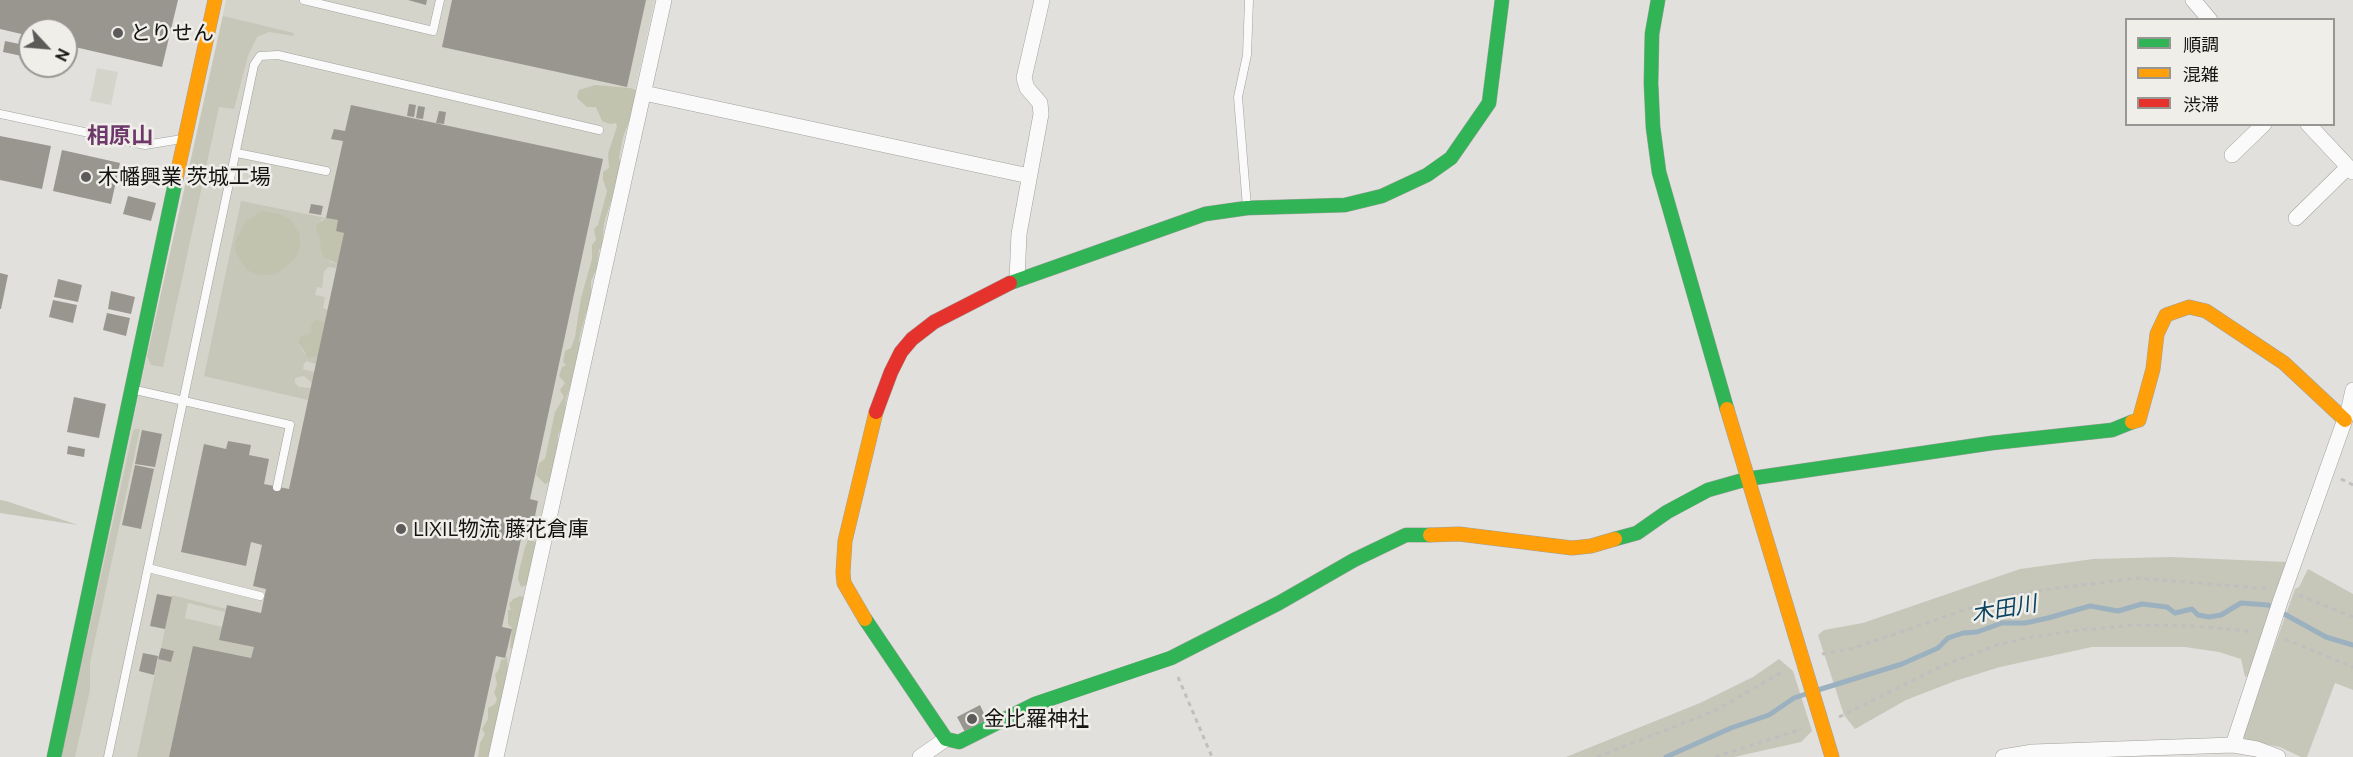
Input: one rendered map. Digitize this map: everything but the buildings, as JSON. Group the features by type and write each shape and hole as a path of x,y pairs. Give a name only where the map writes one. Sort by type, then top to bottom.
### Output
{"street":[{"path":"54,757 129,389 215,0"},
{"path":"496,757 664,0"},
{"path":"1017,279 1019,234 1041,114 1040,103 1027,88 1024,78 1042,0"},
{"path":"1502,0 1489,103 1451,158 1427,175 1382,196 1345,205 1247,208 1205,214 1017,279 934,322 912,339 901,352 888,379 874,418 845,541 844,583 864,617 946,739 959,742 1035,704 1171,658 1279,603 1354,560 1406,535 1459,534 1572,548 1591,546 1637,533 1667,512 1708,490 1746,479 1992,443 2112,430 2139,420 2153,369 2157,334 2166,315 2190,307 2206,311 2284,363 2345,420"},
{"path":"1658,0 1652,34 1651,83 1653,127 1659,172 1746,479 1832,757"},
{"path":"2193,0 2208,18"},
{"path":"644,93 1029,176"},
{"path":"2232,155 2262,126"},
{"path":"2295,218 2351,170 2310,126"},
{"path":"2231,751 2274,620 2345,420 2353,390"},
{"path":"920,757 946,739"},
{"path":"2003,757 2033,752 2257,749 2278,757"}],"lane":[{"path":"304,0 433,31 440,0"},
{"path":"1247,208 1238,97 1247,55 1249,0"},
{"path":"108,757 254,65 260,56 278,55 599,130"},
{"path":"0,114 145,145 184,139"},
{"path":"237,153 326,171"},
{"path":"129,389 290,425 278,487"},
{"path":"148,568 260,596"}],"path":[{"path":"1598,757 1714,711 1767,682 1805,665 2012,595 2136,578 2226,584 2282,597 2311,599 2353,617"},
{"path":"1715,757 1821,719 1942,666 1997,645 2079,630 2136,625 2198,626 2270,635 2308,647 2353,667"},
{"path":"1171,658 1212,757"}],"shaded area":[{"path":"226,0 655,0 488,757 61,757"},
{"path":"223,16 294,33 293,36 269,32 257,37 248,56 234,109 219,107 163,367 151,365 147,356"},
{"path":"97,68 118,72 111,105 90,101"},
{"path":"241,201 326,218 321,220 321,252 330,262 338,264 337,268 329,267 324,271 322,288 317,287 315,295 325,297 323,308 328,310 325,322 298,342 304,353 318,357 316,364 306,361 304,364 303,369 314,372 312,383 304,376 295,378 295,383 299,387 311,388 308,400 204,376"},
{"path":"140,429 90,663 90,690 75,757 61,757 133,431"},
{"path":"0,500 6,501 78,525 0,513"},
{"path":"2170,557 2287,562 2250,674 2245,677 2241,659 2219,652 2185,647 2092,647 2000,667 1955,681 1906,700 1855,729 1844,715 1818,635 1824,630 1863,623 2020,569 2093,559"},
{"path":"2308,569 2353,594 2353,690 2335,683 2307,757 2301,757 2280,747 2245,740 2243,734 2295,589 2299,587"},
{"path":"172,595 226,609 225,612 188,603 185,618 222,627 219,640 254,647 251,658 194,646 169,757 137,757 158,659 171,662 174,651 161,648"},
{"path":"1779,659 1793,671 1812,731 1801,742 1734,757 1566,757 1700,703 1753,677"}],"green space":[{"path":"595,85 630,88 636,90 639,96 623,137 619,158 622,168 604,223 602,247 599,250 597,268 591,281 593,294 591,305 586,313 579,340 582,352 566,399 564,422 558,435 556,479 545,484 536,475 537,470 539,463 545,459 555,412 564,397 560,390 565,383 559,376 562,367 566,365 563,362 565,351 571,348 575,337 581,298 592,259 592,245 596,240 594,229 598,225 607,191 603,172 609,168 608,154 617,126 616,123 610,124 602,121 596,107 587,107 578,99 579,90"},
{"path":"262,211 280,214 290,219 300,235 300,248 295,259 277,274 256,274 247,270 236,253 235,242 246,221"},
{"path":"326,218 338,220 344,233 338,264 324,258 321,252 320,238 316,232 317,225"},
{"path":"315,320 325,322 318,357 308,357 298,342 301,336 311,332 311,326"},
{"path":"531,539 537,544 529,584 521,587 518,579 519,571 525,547"},
{"path":"520,596 526,601 520,613 521,621 516,629 513,648 510,649 512,628 508,624 508,610 511,610 509,604"},
{"path":"507,655 508,681 503,691 493,757 478,757 480,743 485,734 482,729 488,719 488,708 495,704 497,699 494,693 497,684 495,675 501,660"}],"waterway":[{"name":"木田川","path":"1818,690 1902,664 1938,648 1948,638 1963,633 1977,632 2002,623 2025,623 2090,606 2118,611 2142,604 2167,607 2175,613 2192,609 2198,615 2209,617 2221,615 2241,603 2268,605 2326,637 2353,645"},
{"name":"木田川","path":"1666,757 1731,728 1769,715 1794,698 1806,694"}],"traffic: fast":[{"path":"1010,283 1205,214 1247,208 1345,205 1382,196 1427,175 1451,158 1489,103 1502,0"},
{"path":"1658,0 1652,34 1651,83 1653,127 1659,172 1727,409"},
{"path":"54,757 176,179"},
{"path":"1615,539 1637,533 1667,512 1708,490 1747,479 1992,443 2112,430 2132,422"},
{"path":"865,619 946,739 959,742 1035,704 1171,658 1279,603 1354,560 1406,535 1430,535"}],"traffic: slow":[{"path":"176,179 215,0"},
{"path":"2132,422 2139,420 2153,369 2157,334 2166,315 2189,307 2206,311 2284,363 2345,420"},
{"path":"1727,409 1832,757"},
{"path":"865,619 844,583 843,573 845,541 876,412"},
{"path":"1430,535 1459,534 1572,548 1591,546 1615,539"}],"traffic: jam":[{"path":"876,412 891,372 901,352 912,339 934,322 1010,283"}],"place":[{"name":"とりせん","path":"118,33"},
{"name":"木幡興業 茨城工場","path":"86,177"},
{"name":"LIXIL物流 藤花倉庫","path":"401,529"},
{"name":"金比羅神社","path":"972,719"}],"district":[{"name":"相原山","path":"120,136"}]}
